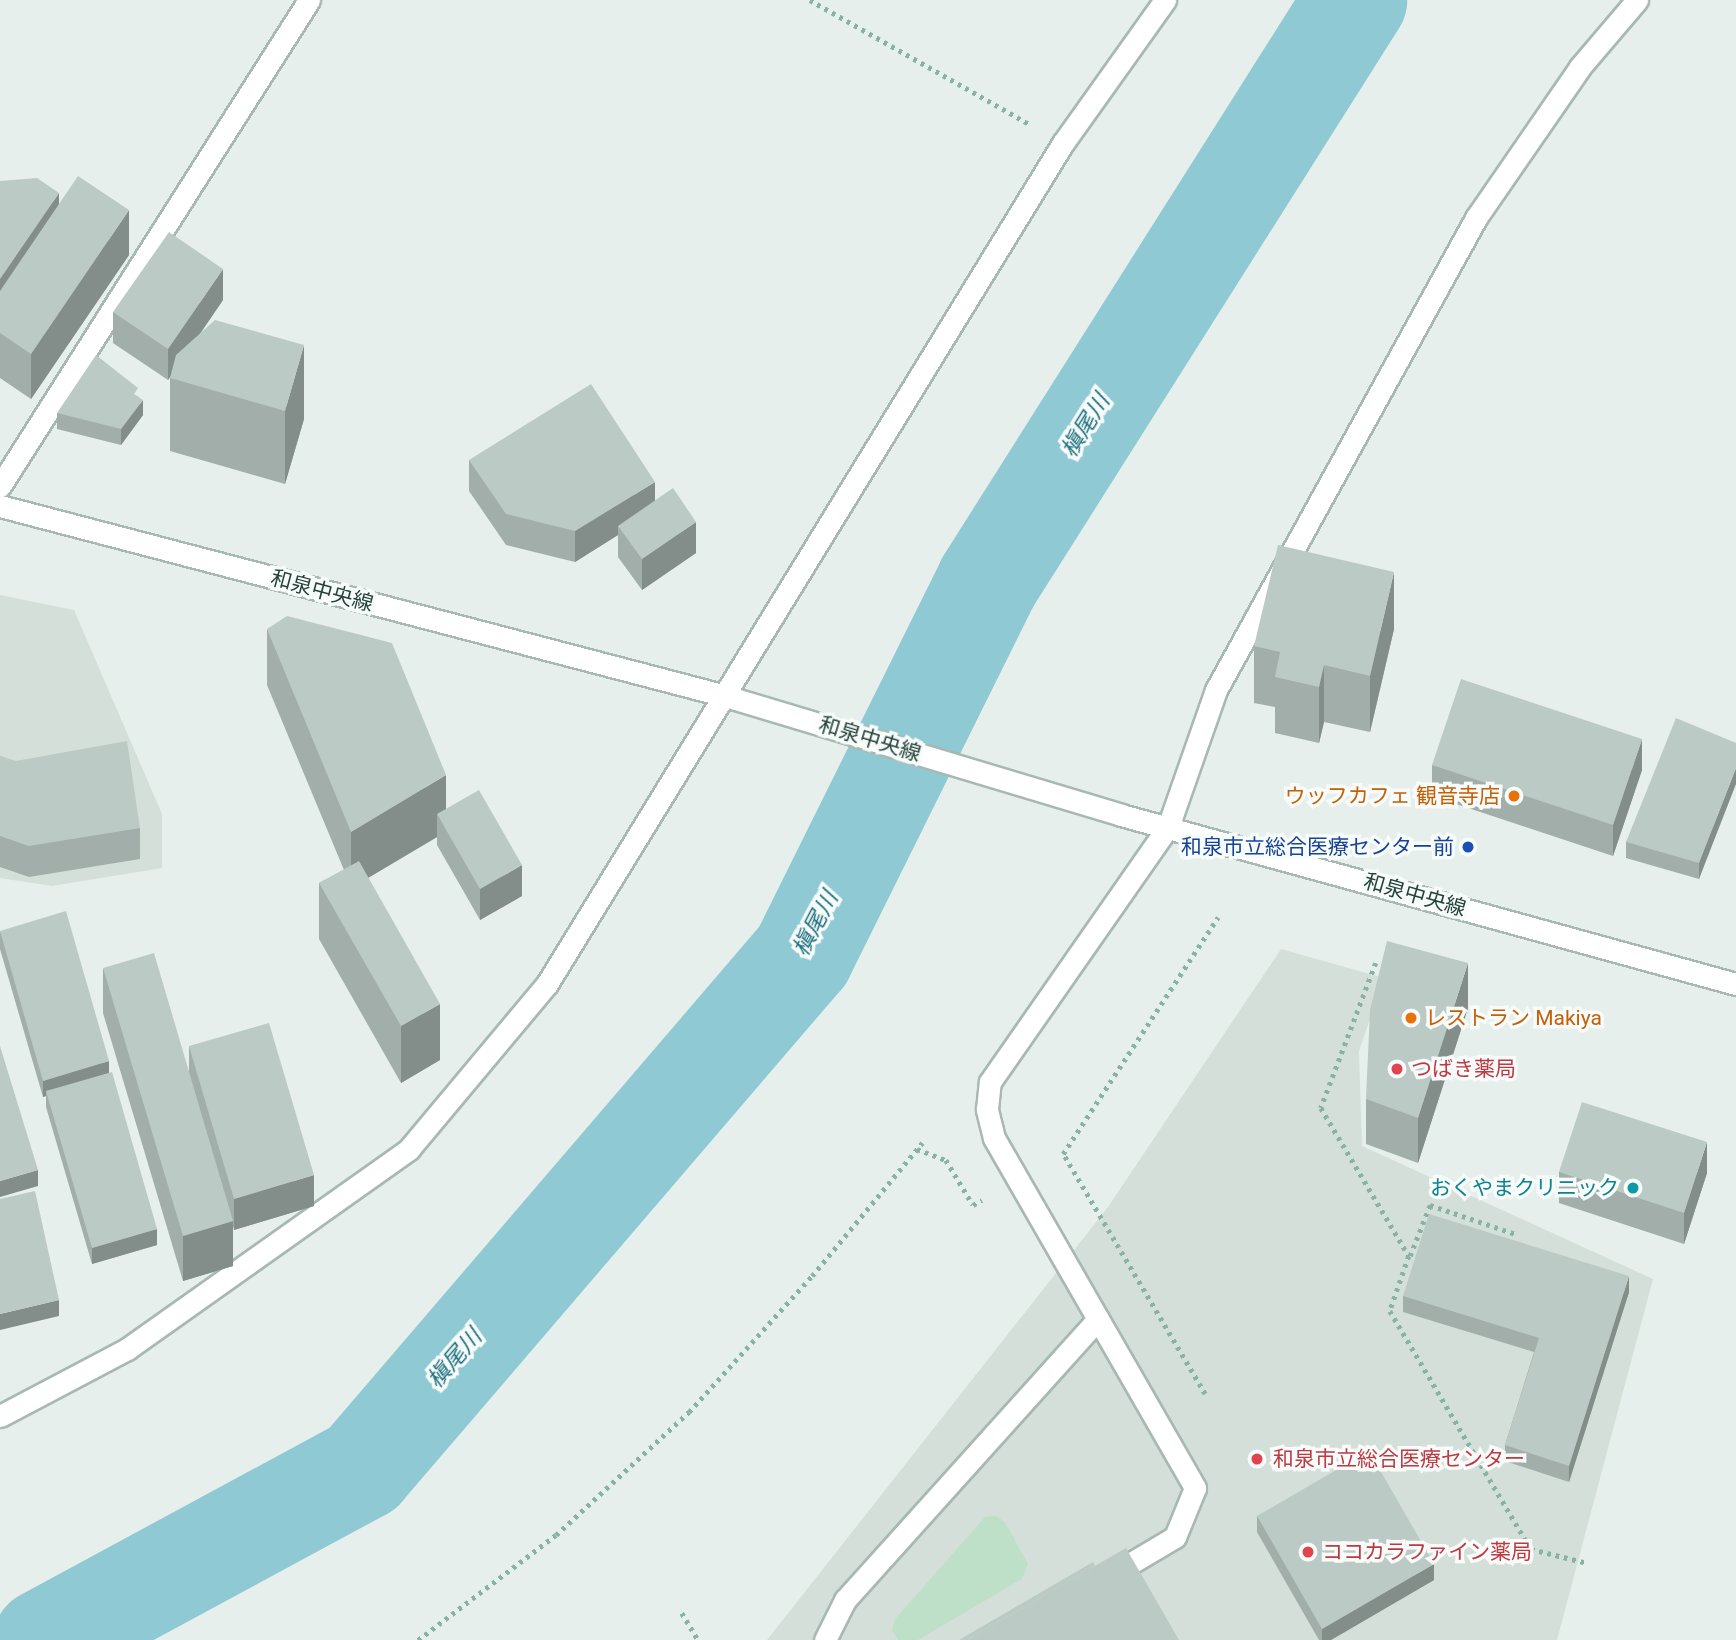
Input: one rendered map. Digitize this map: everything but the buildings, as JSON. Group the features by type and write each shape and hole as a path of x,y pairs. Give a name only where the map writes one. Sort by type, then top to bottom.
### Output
{"street":[{"path":"0,486 309,0"},
{"path":"0,1416 127,1349 410,1149 547,984 729,697 1063,144 1165,0"},
{"path":"1092,1585 1175,1537 1195,1488 994,1138 988,1110 990,1082 1168,827 1216,690 1476,218 1580,67 1637,0"},
{"name":"和泉中央線","path":"0,506 729,697 1121,815 1736,984"},
{"path":"825,1640 845,1600 1098,1319"}],"path":[{"path":"810,0 1063,144"},
{"path":"1205,1394 1063,1154 1218,917"},
{"path":"1377,962 1321,1108 1409,1256"},
{"path":"418,1640 556,1535 689,1412 812,1276 922,1143"},
{"path":"917,1149 946,1160 973,1205 983,1200"},
{"path":"1518,1235 1430,1205 1390,1311 1531,1549 1587,1563"},
{"path":"682,1613 698,1640"}],"shaded area":[{"path":"0,595 74,610 162,814 162,868 52,886 0,878"},
{"name":"和泉市立総合医療センター","path":"1281,949 1384,978 1359,1051 1362,1146 1653,1279 1557,1640 767,1640 1108,1207"}],"green space":[{"path":"996,1516 1005,1522 1028,1564 1022,1579 918,1640 898,1640 892,1630 895,1619 985,1517"}],"waterway":[{"name":"槇尾川","path":"44,1640 362,1468 802,955 987,582 1355,0"}],"place":[{"name":"ウッフカフェ 観音寺店","path":"1514,796"},
{"name":"和泉市立総合医療センター前","path":"1468,847"},
{"name":"レストラン Makiya","path":"1411,1018"},
{"name":"つばき薬局","path":"1397,1069"},
{"name":"おくやまクリニック","path":"1633,1188"},
{"name":"和泉市立総合医療センター","path":"1257,1459"},
{"name":"ココカラファイン薬局","path":"1308,1552"}]}
